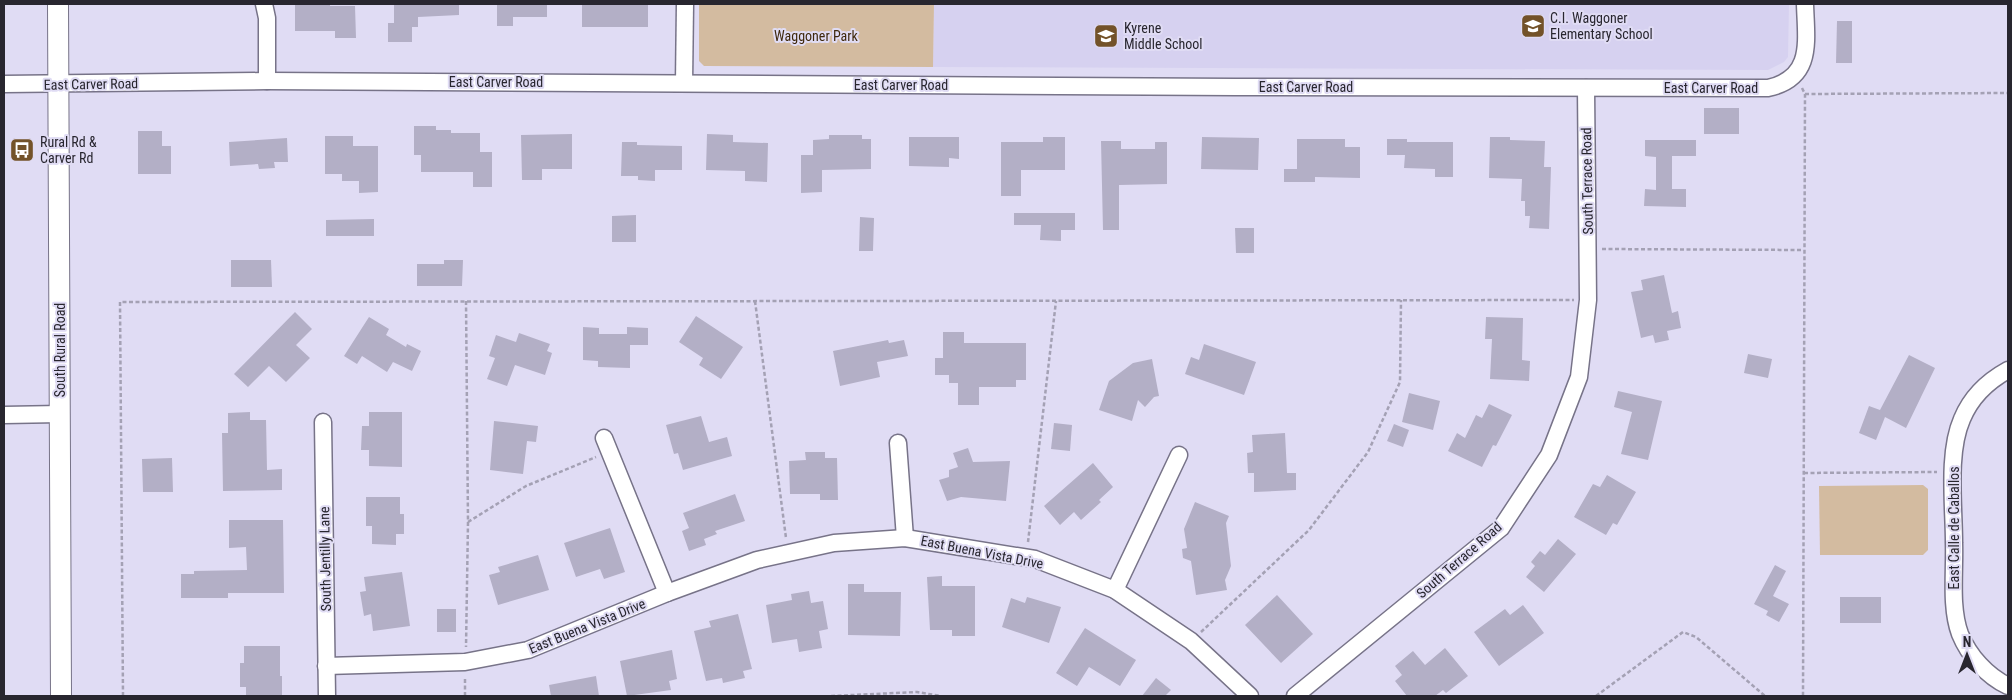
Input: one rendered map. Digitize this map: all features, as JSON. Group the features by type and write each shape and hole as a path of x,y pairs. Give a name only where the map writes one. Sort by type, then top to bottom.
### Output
{"main road":[{"name":"South Rural Road","path":"58,4 61,696"}],"street":[{"path":"264,4 268,18 268,82"},
{"path":"684,83 685,4"},
{"path":"1795,76 1801,68 1805,56 1805,4"},
{"name":"East Carver Road","path":"4,84 268,82 1768,88 1788,82 1795,76"},
{"name":"South Terrace Road","path":"1296,696 1501,528 1549,455 1579,377 1588,300 1586,88"},
{"name":"East Calle de Caballos","path":"2008,370 1978,392 1961,420 1956,440 1954,472 1955,601 1960,634 1971,656 1985,671 2008,686"},
{"path":"4,415 60,414"},
{"name":"South Jentilly Lane","path":"323,422 327,696"},
{"name":"East Buena Vista Drive","path":"898,443 905,538"},
{"path":"607,445 667,593"},
{"path":"1115,590 1179,455"},
{"name":"East Buena Vista Drive","path":"326,666 465,662 528,650 667,593 757,560 834,543 905,538 1035,559 1115,590 1191,641 1250,696"}],"path":[{"path":"1795,76 1805,94 1803,696"},
{"path":"1805,94 2008,93"},
{"path":"1588,250 1803,250"},
{"path":"1191,641 1309,530 1368,452 1400,382 1400,300"},
{"path":"124,696 120,302 1588,300"},
{"path":"465,696 468,522 466,301"},
{"path":"755,301 788,553"},
{"path":"1024,557 1028,540 1056,301"},
{"path":"468,522 526,486 585,460 607,445"},
{"path":"1804,472 1954,472"},
{"path":"1596,696 1683,632 1696,637 1765,696"},
{"path":"831,696 917,692 941,696"}],"shaded area":[{"name":"C.I. Waggoner Elementary School","path":"934,4 1789,4 1788,57 1784,62 1768,70 933,67"}],"green space":[{"name":"Waggoner Park","path":"699,4 934,4 933,67 704,66 699,61"},
{"path":"1923,485 1928,489 1928,550 1923,555 1820,555 1819,486"}],"building":[{"path":"295,4 355,6 356,38 335,38 335,31 295,31"},
{"path":"394,4 459,4 459,15 418,17 418,27 412,27 412,42 388,42 388,23 394,23"},
{"path":"497,4 547,4 547,17 513,17 513,26 497,26"},
{"path":"582,4 648,4 648,27 582,27"},
{"path":"1837,21 1852,21 1852,63 1836,63"},
{"path":"1704,108 1739,108 1739,134 1704,134"},
{"path":"414,126 436,126 436,130 451,130 451,133 480,133 480,152 492,152 492,187 473,187 473,172 421,172 421,155 414,155"},
{"path":"138,131 162,131 162,146 171,146 171,174 138,174"},
{"path":"572,134 572,169 542,169 542,180 522,180 521,135"},
{"path":"707,134 733,135 733,142 768,143 767,182 745,181 745,171 706,170"},
{"path":"829,135 862,135 862,139 871,139 871,169 822,170 822,192 801,193 801,155 813,155 813,140 829,139"},
{"path":"325,136 353,136 353,146 378,146 378,192 359,193 359,181 342,181 342,174 325,174"},
{"path":"909,137 959,137 959,159 949,158 949,167 909,166"},
{"path":"1043,137 1065,137 1065,170 1021,170 1021,196 1001,196 1001,142 1043,142"},
{"path":"1202,137 1259,138 1258,170 1201,169"},
{"path":"1490,137 1510,137 1510,140 1545,141 1544,167 1551,167 1549,229 1529,228 1530,216 1525,216 1525,201 1521,201 1522,179 1489,178"},
{"path":"287,138 288,162 274,162 275,168 259,169 258,164 230,166 229,142"},
{"path":"1297,139 1345,139 1345,147 1360,147 1360,178 1315,177 1315,182 1284,182 1284,169 1297,169"},
{"path":"1387,139 1407,139 1407,142 1453,142 1453,177 1435,177 1435,169 1404,168 1405,155 1387,155"},
{"path":"1645,140 1696,140 1696,156 1672,156 1672,189 1686,189 1686,207 1644,206 1645,189 1656,190 1656,157 1645,156"},
{"path":"1101,141 1121,141 1121,149 1155,149 1155,142 1167,142 1167,184 1119,185 1119,230 1103,230"},
{"path":"622,142 637,142 637,145 682,146 682,170 655,170 655,181 638,180 638,176 621,176"},
{"path":"1014,213 1075,213 1075,230 1061,230 1061,241 1040,240 1041,225 1014,225"},
{"path":"636,215 636,242 612,242 612,216"},
{"path":"860,217 874,218 873,251 859,251"},
{"path":"374,219 374,236 326,236 326,220"},
{"path":"1235,228 1254,228 1254,253 1236,253"},
{"path":"231,260 271,260 272,287 231,287"},
{"path":"444,260 463,260 462,286 417,286 417,264 444,264"},
{"path":"1664,275 1672,313 1678,311 1681,328 1667,331 1669,340 1655,343 1653,335 1641,338 1631,292 1643,290 1641,280"},
{"path":"295,312 312,329 296,345 310,358 286,382 269,366 248,387 234,374"},
{"path":"696,316 743,347 721,379 699,365 703,358 679,342"},
{"path":"369,317 389,329 386,335 406,347 407,344 421,351 412,371 393,362 387,372 362,356 357,364 344,356"},
{"path":"1486,317 1523,318 1522,360 1530,361 1529,381 1490,379 1492,339 1485,339"},
{"path":"583,327 599,328 599,334 627,334 627,327 648,328 648,345 630,345 630,368 598,367 598,361 583,360"},
{"path":"943,332 964,332 964,343 1026,343 1026,380 1016,380 1016,387 979,387 979,405 958,405 958,383 949,383 949,375 935,375 935,358 943,358"},
{"path":"519,333 550,344 547,351 552,353 545,375 515,365 507,386 487,379 495,358 489,356 496,335 516,342"},
{"path":"888,340 889,343 904,340 908,356 877,362 880,377 840,386 833,351"},
{"path":"1204,344 1256,362 1244,395 1185,374 1191,357 1199,360"},
{"path":"1748,354 1772,359 1768,378 1744,373"},
{"path":"1909,355 1935,368 1906,428 1885,417 1876,440 1859,433 1869,406 1880,410"},
{"path":"1152,359 1159,396 1154,397 1145,407 1138,400 1132,421 1099,410 1109,381 1133,363"},
{"path":"1618,391 1662,401 1648,460 1621,454 1632,412 1614,407"},
{"path":"1409,393 1440,401 1433,430 1402,422"},
{"path":"1489,404 1512,415 1496,446 1493,445 1482,467 1448,451 1457,433 1465,438 1476,415 1482,418"},
{"path":"250,412 250,420 266,420 267,470 282,469 282,490 223,491 222,433 228,433 228,413"},
{"path":"369,412 402,412 402,467 369,466 369,450 361,450 362,426 369,426"},
{"path":"701,416 709,442 727,437 732,456 683,470 678,453 674,454 666,425"},
{"path":"494,421 538,426 536,442 527,441 523,474 490,470"},
{"path":"1054,423 1072,425 1070,451 1051,449"},
{"path":"1394,424 1409,430 1403,447 1387,441"},
{"path":"1285,433 1287,473 1296,473 1296,490 1254,492 1254,473 1248,473 1247,453 1253,452 1252,435"},
{"path":"968,448 973,462 1010,461 1006,501 961,497 947,501 939,480 949,477 949,470 958,467 953,453"},
{"path":"805,452 825,452 825,458 837,458 838,500 820,500 820,494 790,494 789,461 806,460"},
{"path":"172,458 173,492 143,492 142,459"},
{"path":"1093,463 1113,487 1099,500 1101,502 1081,520 1074,512 1060,525 1044,506"},
{"path":"1607,475 1636,492 1617,525 1613,523 1606,535 1574,517 1593,484 1600,487"},
{"path":"735,494 745,521 715,531 717,534 704,539 706,545 689,551 682,531 689,528 683,513"},
{"path":"366,497 400,497 400,514 404,514 404,534 396,534 396,545 372,544 372,526 366,526"},
{"path":"1195,502 1229,516 1226,523 1231,566 1225,580 1227,590 1196,595 1191,561 1183,558 1182,549 1187,548 1184,529"},
{"path":"229,520 283,520 284,593 228,593 228,598 181,598 181,574 194,574 194,571 247,570 246,547 229,548"},
{"path":"610,528 625,572 604,579 600,569 576,577 564,543"},
{"path":"1558,539 1576,554 1544,592 1526,577 1535,566 1531,562 1540,551 1545,555"},
{"path":"538,555 549,590 498,605 489,575 500,572 498,567"},
{"path":"1775,565 1786,571 1773,596 1789,604 1779,622 1766,615 1768,611 1754,604"},
{"path":"402,572 410,626 373,631 371,614 364,616 360,592 366,591 364,577"},
{"path":"942,576 942,586 975,586 975,636 952,636 952,630 930,630 927,577"},
{"path":"848,584 864,584 864,592 901,592 900,636 848,635"},
{"path":"809,591 811,603 823,601 828,629 819,631 822,648 799,652 797,639 772,643 766,605 792,600 791,594"},
{"path":"1277,595 1313,634 1281,663 1245,625"},
{"path":"1027,597 1061,607 1049,643 1002,627 1011,598 1025,603"},
{"path":"1840,597 1881,597 1881,623 1840,623"},
{"path":"1523,605 1544,633 1499,666 1474,632 1505,609 1510,615"},
{"path":"437,609 456,609 456,632 437,632"},
{"path":"738,614 752,669 743,671 745,678 723,683 722,678 706,681 694,631 711,627 709,621"},
{"path":"1085,628 1136,660 1120,686 1089,667 1077,686 1056,673"},
{"path":"244,646 280,646 282,696 246,696 246,687 240,687 240,663 244,663"},
{"path":"1445,648 1468,676 1446,693 1443,690 1435,696 1407,696 1395,681 1402,675 1395,666 1413,651 1425,665"},
{"path":"672,650 677,679 669,681 671,690 627,696 620,661"},
{"path":"596,676 599,696 551,696 549,685"},
{"path":"1156,678 1171,690 1165,696 1142,696"}],"place":[{"name":"C.I. Waggoner Elementary School","path":"1533,26"},
{"name":"Kyrene Middle School","path":"1106,36"},
{"name":"Rural Rd & Carver Rd","path":"22,150"}]}
